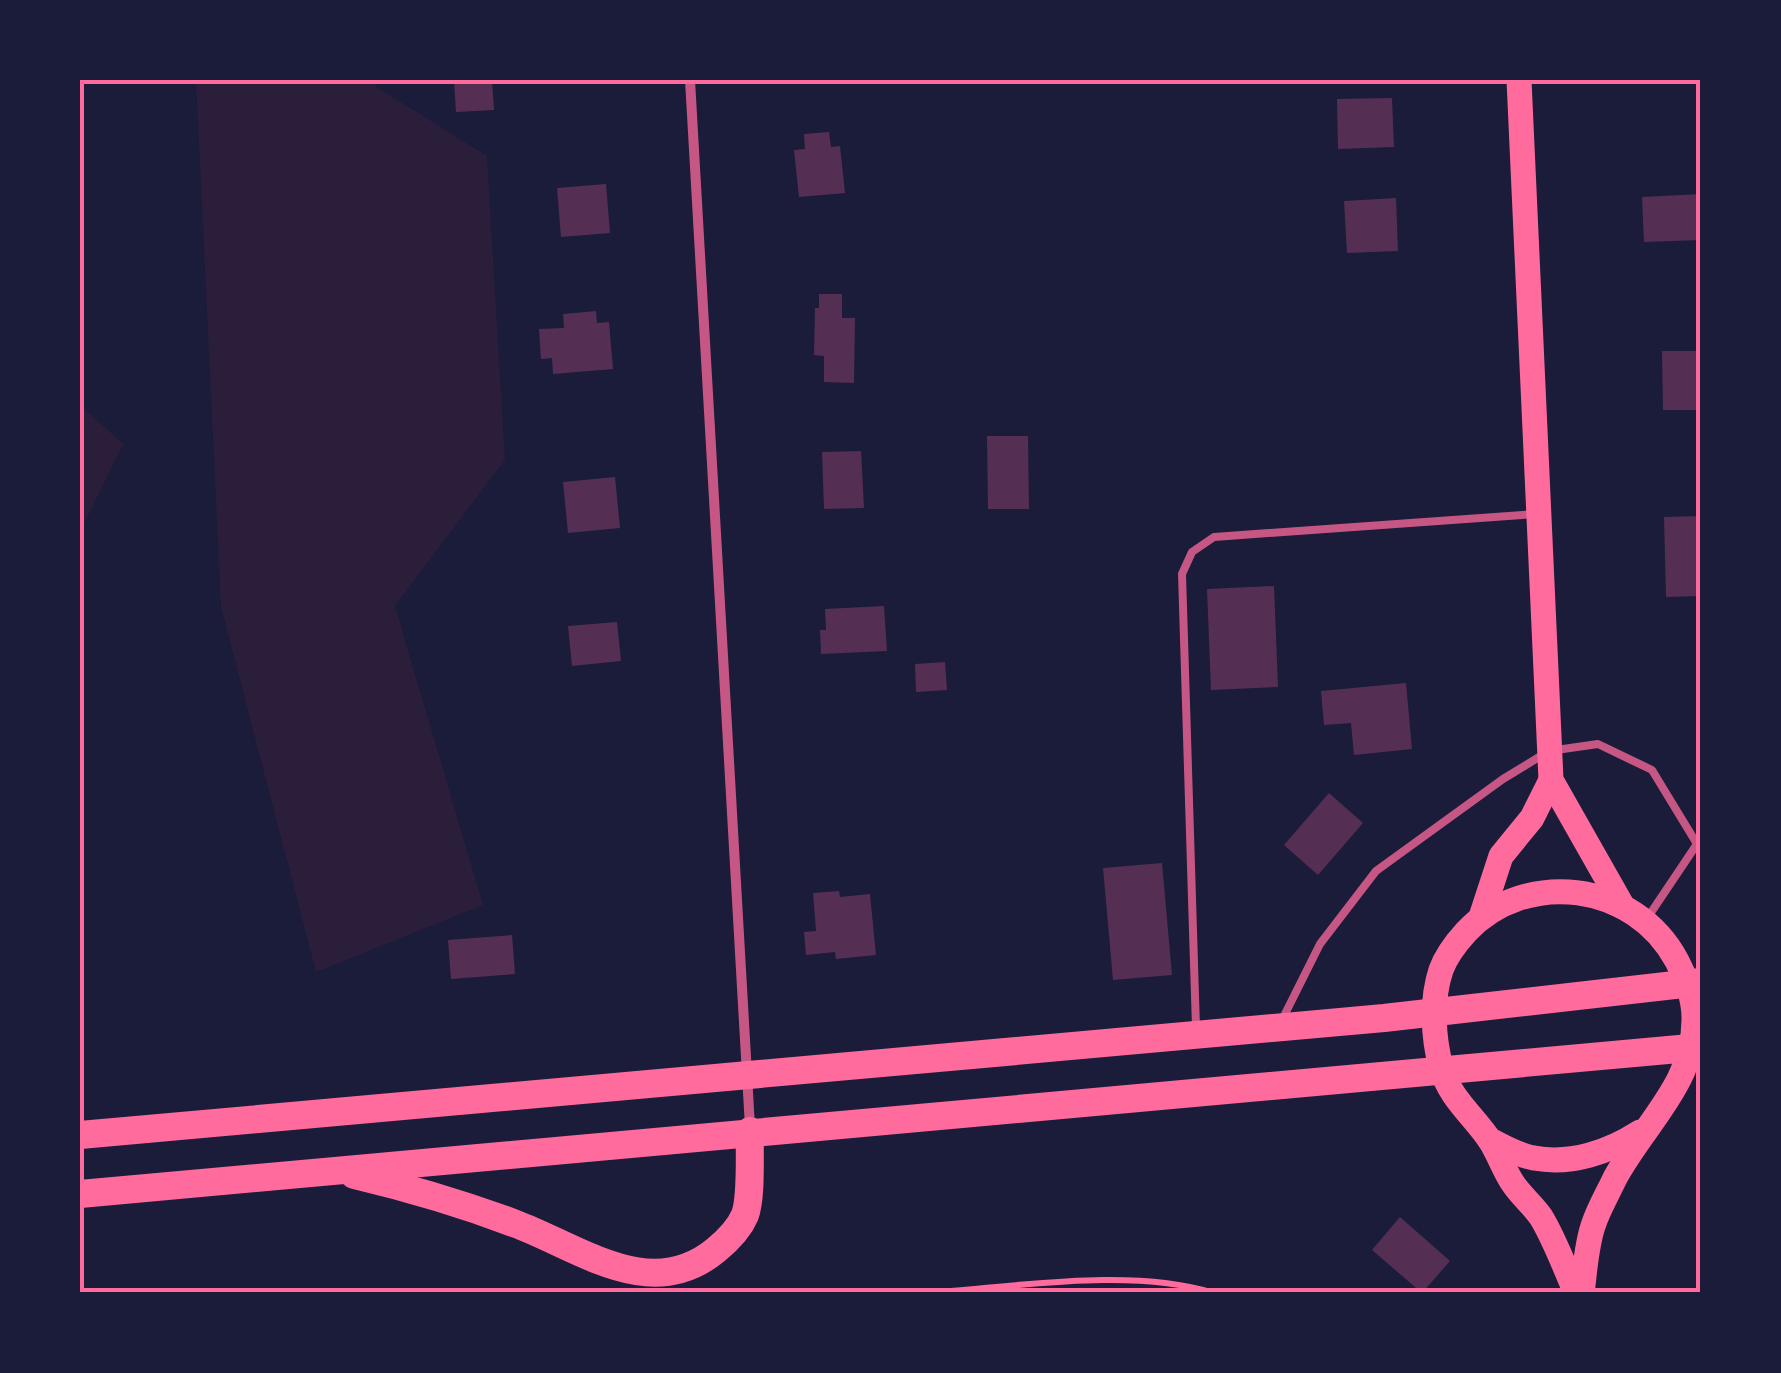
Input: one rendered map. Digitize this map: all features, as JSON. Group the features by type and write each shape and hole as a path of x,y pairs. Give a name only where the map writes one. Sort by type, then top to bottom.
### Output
{"highway":[{"path":"80,1135 1434,1013 1695,983"},
{"path":"80,1194 1697,1047"},
{"path":"333,1170 427,1194 518,1224 616,1268 646,1274 678,1270 706,1258 728,1239 746,1213 750,1131"}],"main road":[{"path":"1519,80 1551,780 1634,914 1668,944 1695,983 1697,1047 1682,1077 1617,1175 1593,1225 1579,1293"},
{"path":"1482,914 1501,856 1532,818 1551,780"},
{"path":"1579,1293 1541,1216 1512,1183 1490,1140 1462,1108 1442,1073 1434,1013 1441,969 1455,944 1482,914 1516,897 1557,891 1587,894 1634,914"},
{"path":"1490,1140 1532,1158 1560,1159 1590,1156 1647,1128"}],"street":[{"path":"690,80 750,1131"}],"lane":[{"path":"1196,1033 1182,574 1192,552 1214,537 1539,514"},
{"path":"1278,1027 1320,944 1376,871 1504,778 1549,751 1598,744 1652,770 1699,844 1634,914"}],"path":[{"path":"927,1293 1122,1280 1188,1285 1214,1293"}],"shaded area":[{"path":"196,80 375,80 375,86 487,156 505,460 395,606 483,905 316,972 221,607"},
{"path":"80,405 123,444 80,532"}],"building":[{"path":"454,80 492,80 494,110 456,112"},
{"path":"1392,98 1394,147 1338,149 1337,99"},
{"path":"829,132 831,147 840,146 845,193 799,197 794,150 805,149 804,134"},
{"path":"606,184 610,233 561,237 557,188"},
{"path":"1701,194 1701,240 1644,242 1642,197"},
{"path":"1396,198 1398,251 1347,253 1344,201"},
{"path":"819,294 842,294 842,318 855,318 854,383 824,382 824,356 814,355"},
{"path":"596,311 597,323 609,322 613,369 553,374 552,358 541,359 539,329 564,328 563,314"},
{"path":"1662,351 1701,351 1701,410 1663,410"},
{"path":"987,436 1028,436 1029,509 988,509"},
{"path":"861,451 864,508 824,509 822,452"},
{"path":"615,477 620,528 568,533 563,482"},
{"path":"1701,516 1701,596 1666,597 1664,517"},
{"path":"1274,586 1278,687 1211,690 1207,589"},
{"path":"884,606 887,651 821,654 820,630 826,630 825,609"},
{"path":"617,622 621,661 572,666 568,626"},
{"path":"945,662 947,690 916,692 915,664"},
{"path":"1406,683 1412,749 1354,755 1351,723 1324,725 1321,691"},
{"path":"1329,793 1363,823 1318,875 1284,845"},
{"path":"1162,863 1172,975 1113,980 1103,868"},
{"path":"839,891 840,897 870,894 876,955 836,959 835,952 806,955 804,932 816,931 813,893"},
{"path":"512,935 515,974 451,979 448,940"},
{"path":"1400,1217 1450,1261 1422,1293 1372,1250"}]}
